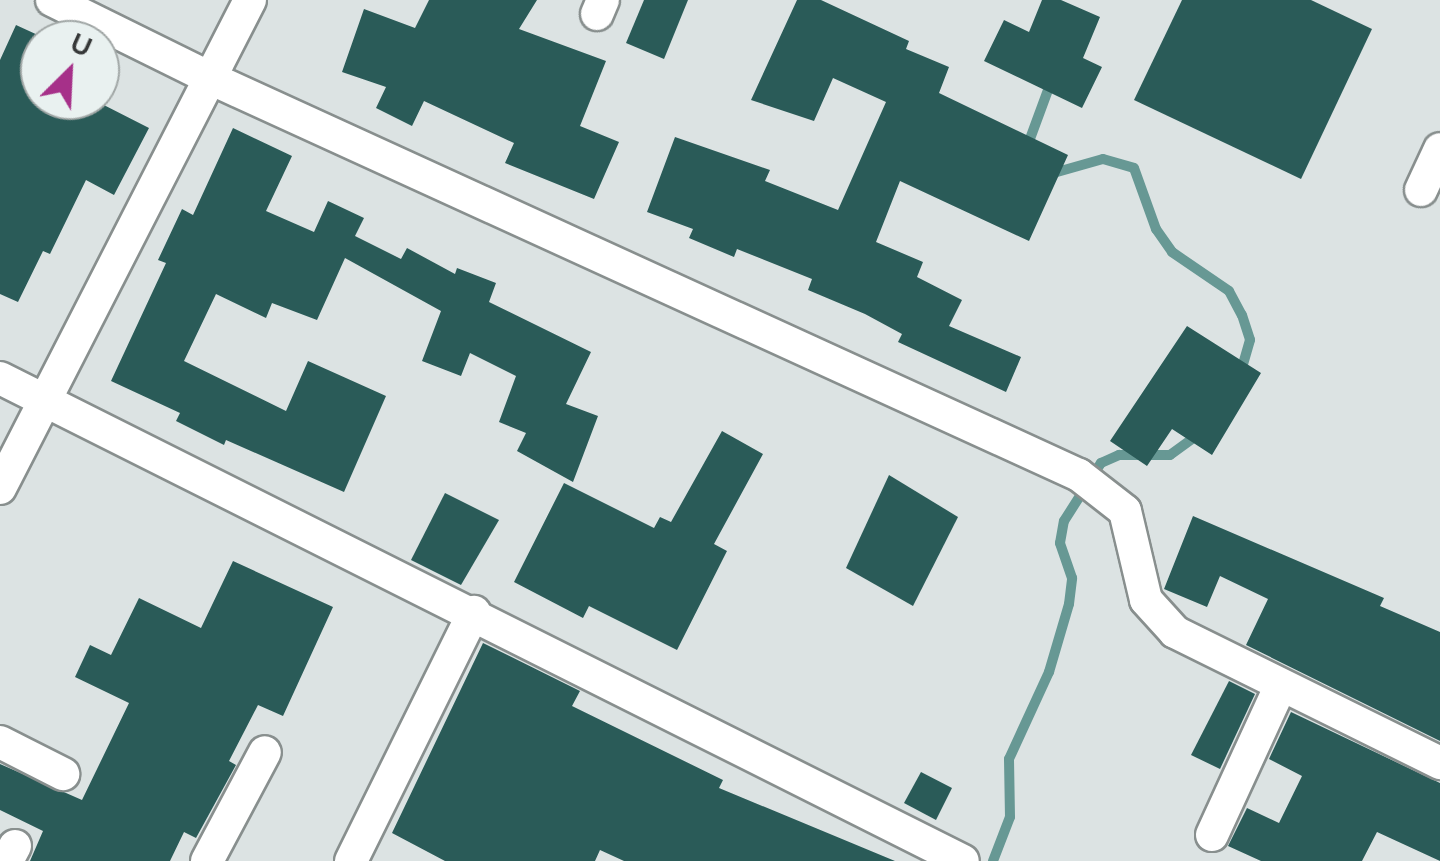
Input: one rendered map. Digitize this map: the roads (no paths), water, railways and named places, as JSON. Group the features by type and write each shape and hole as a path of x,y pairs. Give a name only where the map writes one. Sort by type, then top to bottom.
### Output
{"street":[{"path":"52,0 212,79 1078,475 1125,511 1146,600 1176,632 1280,689 1359,720 1440,764"},
{"path":"0,488 250,0"},
{"path":"1421,190 1440,149"},
{"path":"0,378 474,612 963,861"},
{"path":"367,856 474,612"},
{"path":"1212,834 1280,689"},
{"path":"0,742 63,774"},
{"path":"208,861 266,752"}],"waterway":[{"path":"1027,147 1052,79"},
{"path":"1050,174 1103,159 1134,168 1156,229 1172,252 1229,291 1242,315 1250,340 1241,372"},
{"path":"993,861 1010,817 1009,759 1049,672 1069,604 1072,578 1060,543 1064,521 1101,463 1119,455 1170,455 1198,435"}]}
